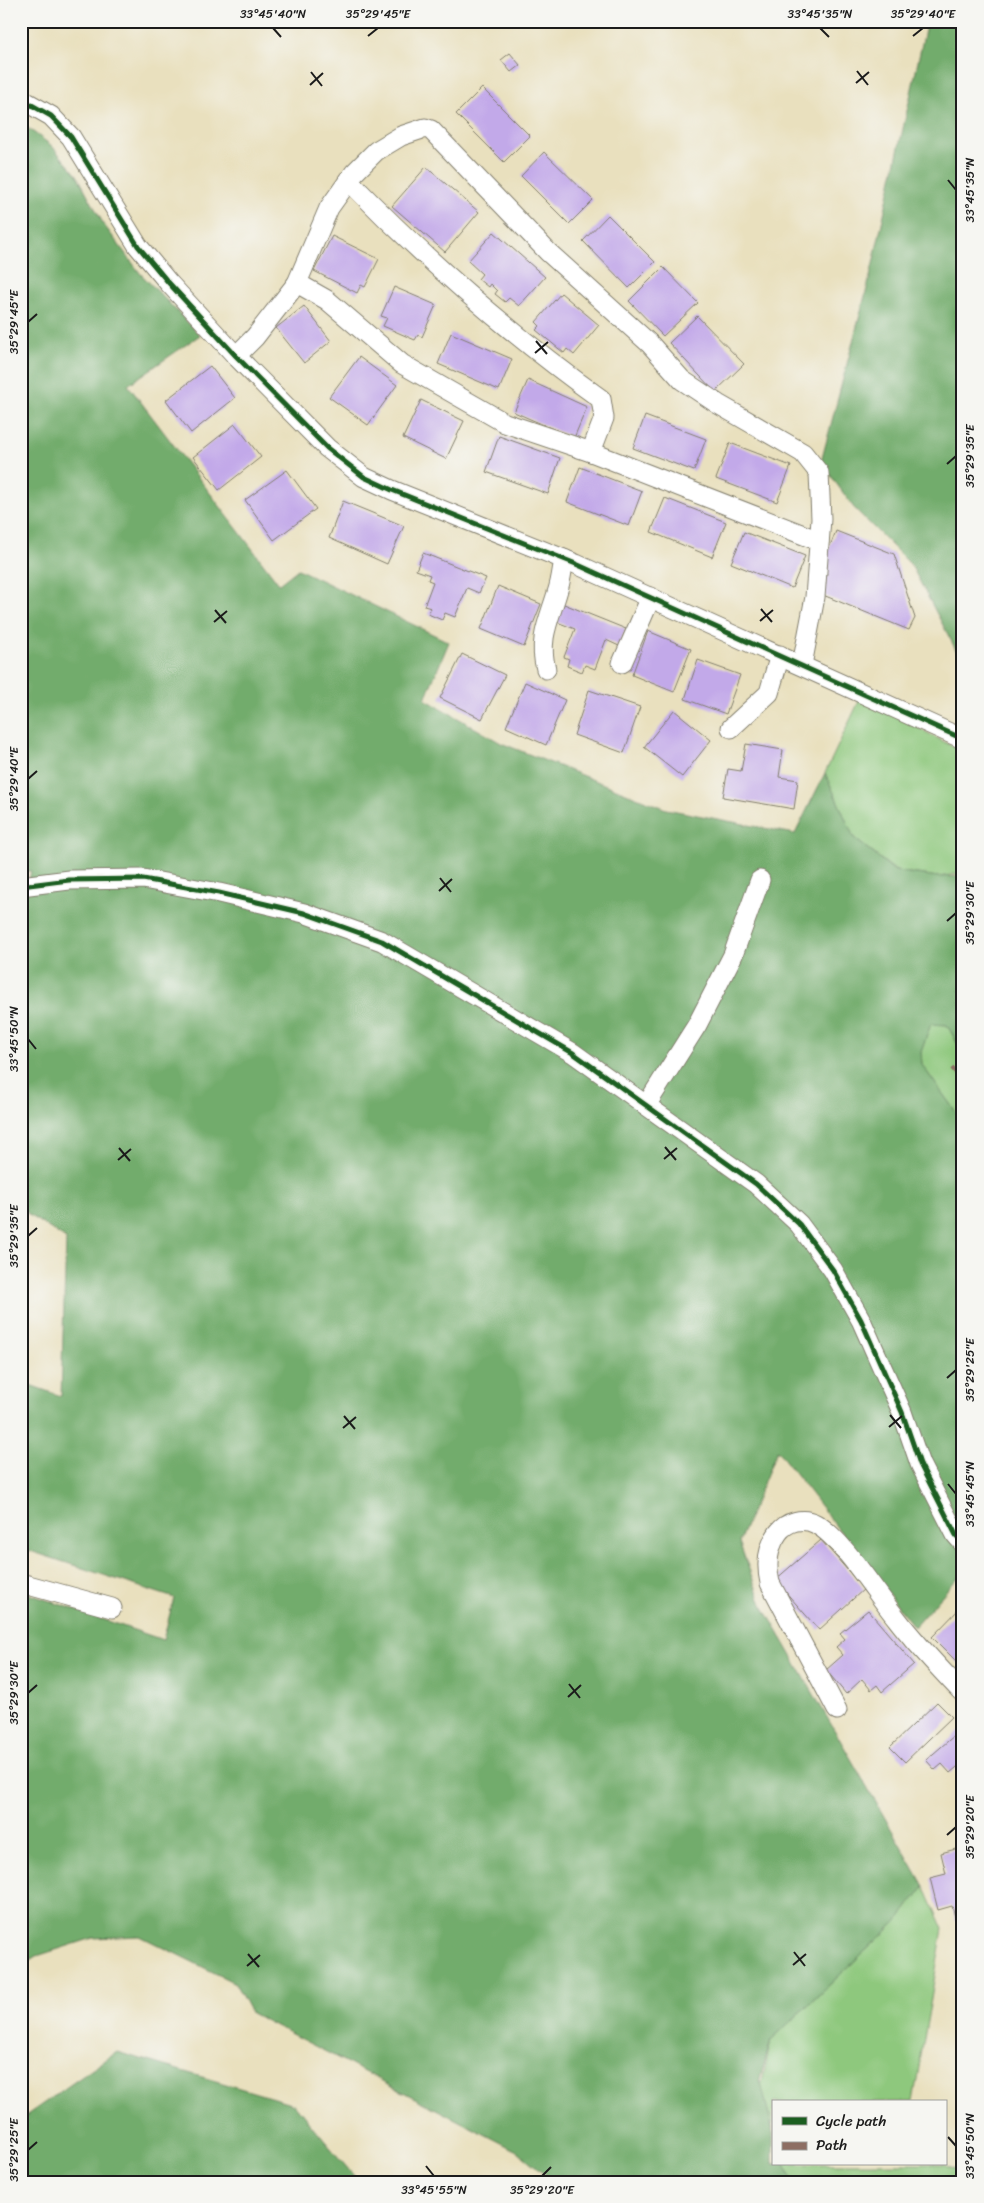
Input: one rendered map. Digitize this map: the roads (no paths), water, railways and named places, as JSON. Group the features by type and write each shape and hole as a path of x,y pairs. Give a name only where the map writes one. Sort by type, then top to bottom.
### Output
{"street":[{"path":"21,99 51,116 71,136 138,246 168,282 236,356 327,448 364,477 651,597 963,739"},
{"path":"236,356 255,337 297,283 323,220 348,180 376,151 400,136 425,128 431,130 548,252 650,344 682,380 718,404 802,453 812,462 819,473 821,519 815,597 802,665"},
{"path":"348,180 402,235 479,303 547,360 601,399 604,418 591,452"},
{"path":"297,283 327,300 402,364 505,423 591,452 819,541"},
{"path":"546,669 542,654 546,623 558,593 564,559"},
{"path":"622,663 651,597"},
{"path":"731,728 769,693 780,655"},
{"path":"21,886 69,880 143,879 219,893 304,913 382,941 573,1053 756,1184 799,1224 827,1262 861,1320 902,1412 920,1464 956,1535 963,1543"},
{"path":"646,1104 697,1025 733,955 760,880"},
{"path":"837,1710 770,1583 766,1566 770,1550 778,1532 787,1525 799,1520 815,1524 832,1537 897,1620 963,1693"},
{"path":"21,1583 112,1608"}]}
